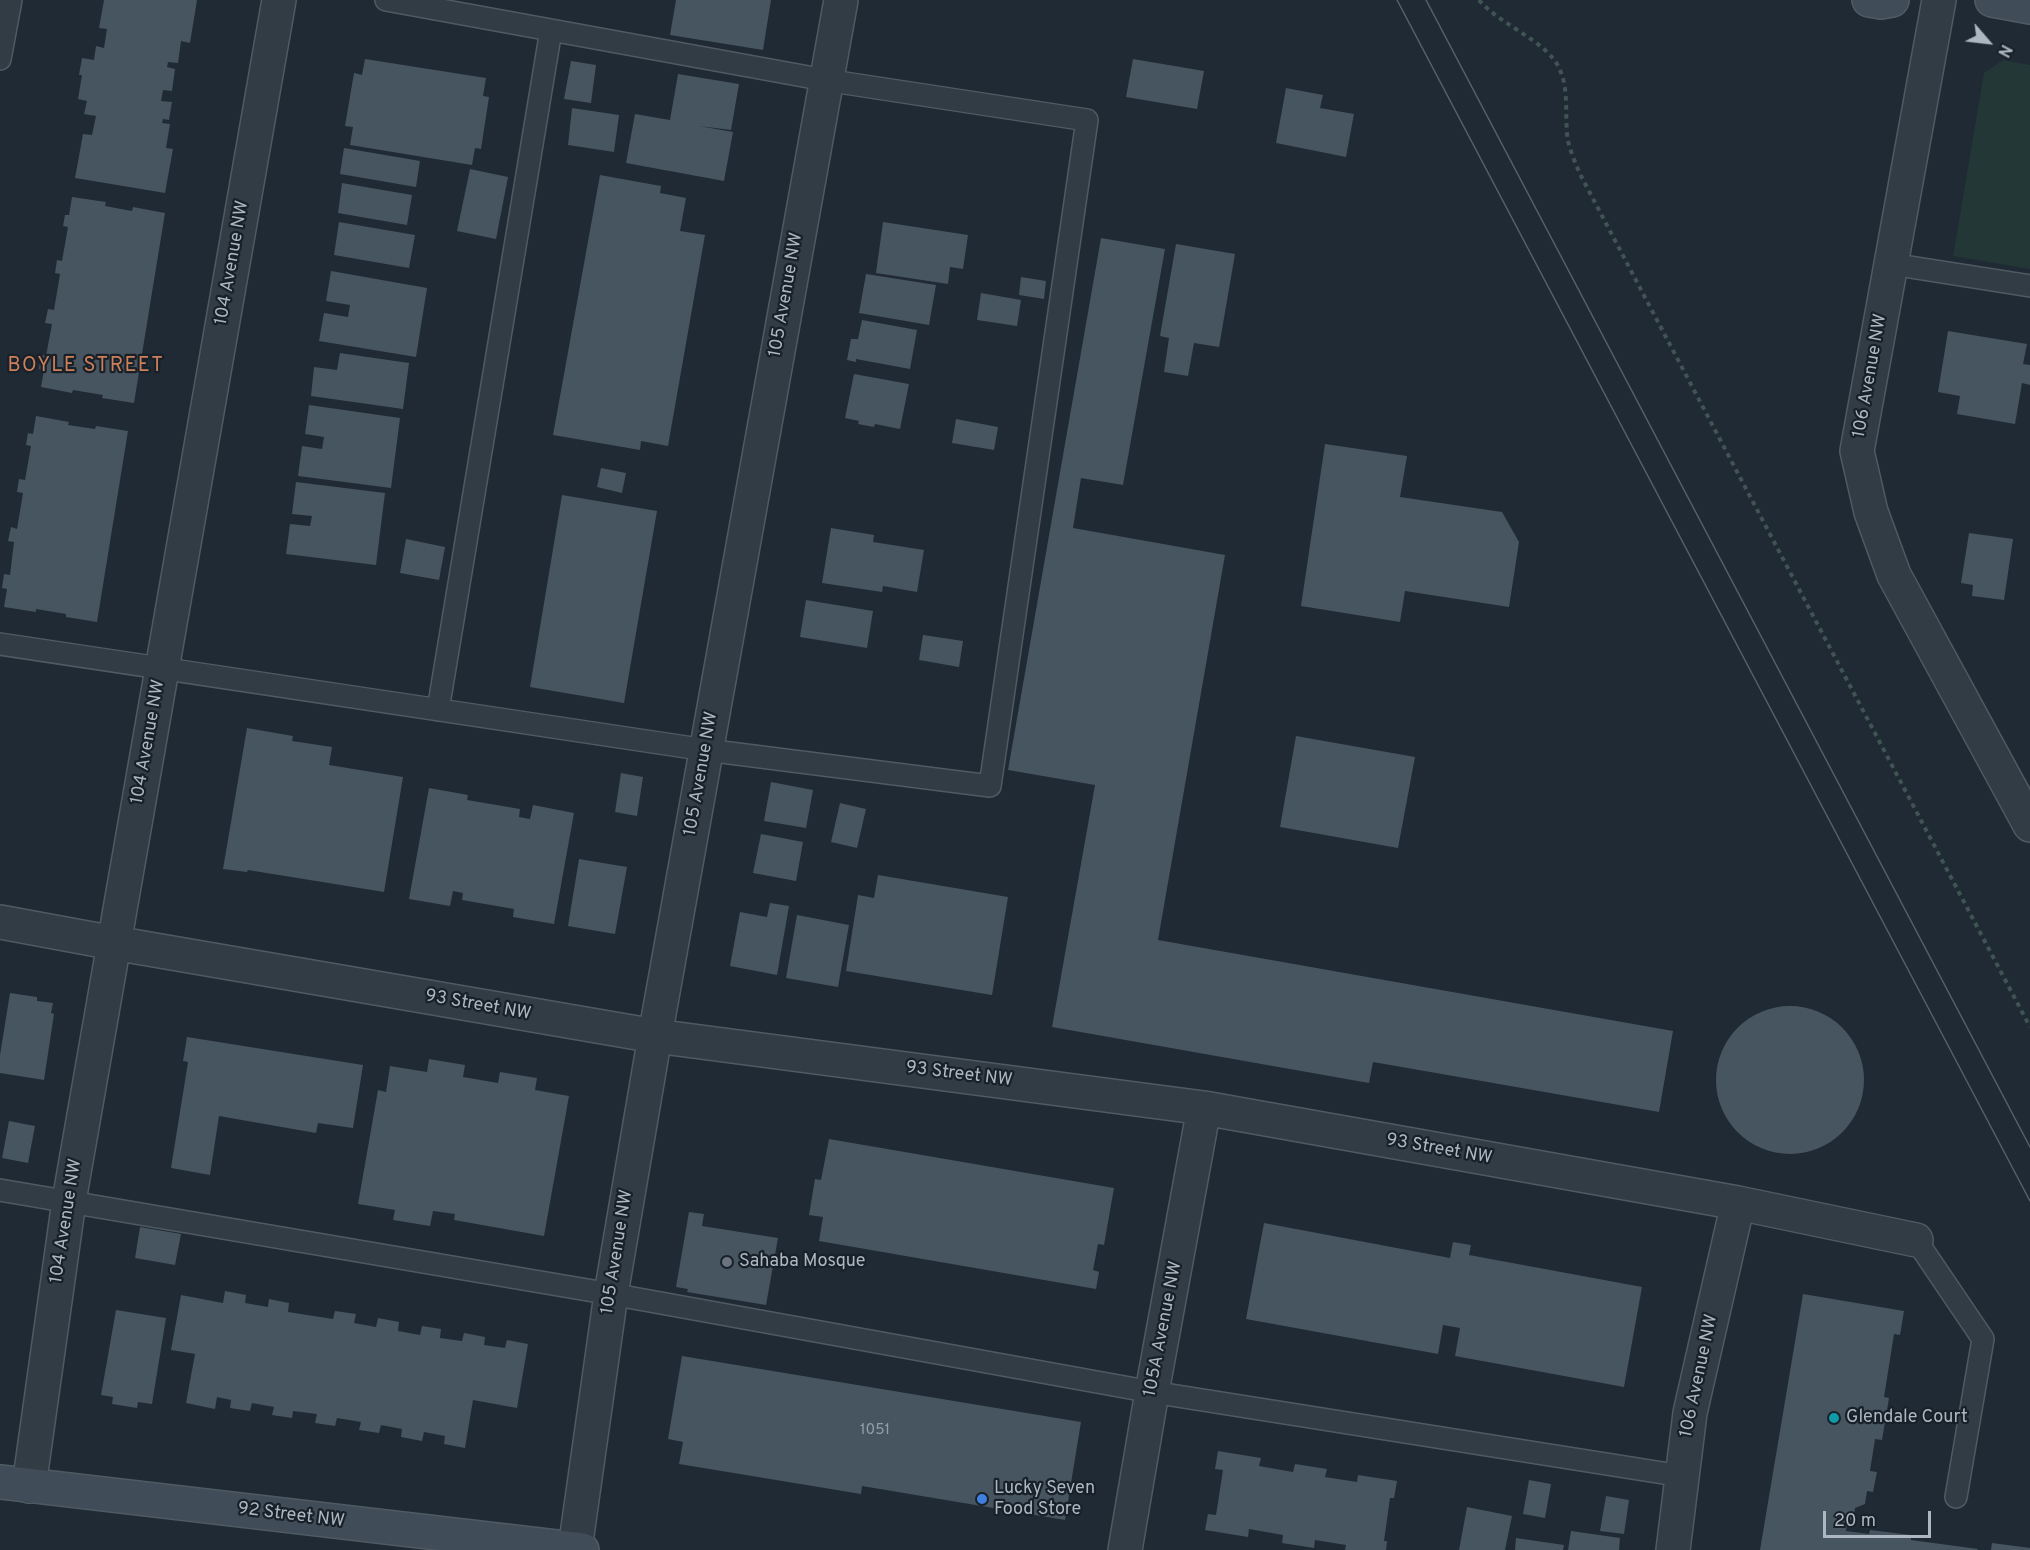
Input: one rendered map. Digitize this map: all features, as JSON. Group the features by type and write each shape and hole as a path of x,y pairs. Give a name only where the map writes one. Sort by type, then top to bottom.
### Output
{"street":[{"name":"104 Avenue NW","path":"14,1484 69,1201 279,0"},
{"name":"105 Avenue NW","path":"578,1550 611,1294 655,1036 841,0"},
{"path":"1869,0 1881,2 1892,0"},
{"name":"106 Avenue NW","path":"1939,0 1857,451 1871,512 1894,575 2030,825"},
{"path":"1992,0 2030,7"},
{"name":"93 Street NW","path":"0,922 655,1036 1204,1108 1738,1203 1916,1240"},
{"name":"105A Avenue NW","path":"1125,1550 1204,1108"},
{"name":"106 Avenue NW","path":"1673,1550 1690,1413 1738,1203"},
{"name":"92 Street NW","path":"14,1484 578,1550"}],"lane":[{"path":"0,59 11,0"},
{"path":"0,644 706,750 990,786 1087,120 825,80 386,0"},
{"path":"438,710 551,30"},
{"path":"1891,264 2030,286"},
{"path":"0,1190 611,1294 1152,1392 1682,1476"},
{"path":"1916,1240 1983,1339 1956,1497"}],"path":[{"path":"1479,0 1489,12 1543,48 1559,66 1564,82 1568,141 1581,176 2030,1027"}],"green space":[{"path":"2003,60 2030,65 2030,269 1953,256 1984,73"}],"building":[{"path":"104,0 197,0 190,43 181,41 178,63 168,62 167,67 175,69 172,91 163,90 161,101 172,102 169,120 163,119 162,123 170,124 166,148 173,149 165,193 75,178 83,134 92,135 96,116 84,114 87,101 78,99 82,75 79,75 82,58 94,60 96,46 104,48 107,29 99,28"},
{"path":"676,0 771,0 763,50 670,35"},
{"path":"365,59 486,78 483,96 489,97 481,149 475,148 472,165 350,145 353,127 345,126 354,73 362,75"},
{"path":"1133,59 1204,71 1197,109 1126,97"},
{"path":"571,61 596,65 591,103 564,99"},
{"path":"678,74 739,84 731,130 699,126 733,132 724,181 626,163 635,114 670,120"},
{"path":"1286,88 1323,95 1320,108 1354,114 1346,157 1276,143"},
{"path":"572,108 619,115 614,152 568,145"},
{"path":"344,148 420,161 416,187 340,174"},
{"path":"470,169 508,177 496,239 457,231"},
{"path":"600,175 661,186 660,193 686,198 680,231 705,235 668,446 641,441 640,450 553,435"},
{"path":"342,183 412,195 407,225 338,213"},
{"path":"72,197 106,202 105,206 132,211 133,207 165,213 134,403 102,398 103,395 73,390 72,393 41,387 44,370 39,369 41,355 46,356 52,324 45,323 48,309 54,310 60,274 55,273 57,260 62,261 68,227 63,226 65,215 69,215"},
{"path":"339,222 415,235 409,268 334,255"},
{"path":"883,222 968,235 963,269 950,267 948,284 876,273"},
{"path":"1101,238 1165,249 1123,485 1081,478 1073,528 1225,555 1158,940 1673,1031 1659,1112 1373,1062 1369,1083 1052,1027 1095,785 1008,770"},
{"path":"1176,244 1235,254 1219,347 1194,343 1188,376 1164,372 1169,338 1160,336"},
{"path":"331,271 427,288 416,357 319,341 324,313 348,317 350,305 326,301"},
{"path":"866,274 936,285 929,325 859,313"},
{"path":"1021,277 1046,281 1044,299 1019,295"},
{"path":"981,293 1021,300 1017,326 977,320"},
{"path":"862,320 917,330 910,369 856,359 856,362 847,360 851,339 858,339"},
{"path":"1948,331 2027,344 2023,364 2030,365 2030,385 2022,383 2015,424 1957,414 1960,396 1938,392"},
{"path":"340,353 409,363 403,409 311,396 314,367 337,370"},
{"path":"854,374 909,384 900,429 875,424 874,427 858,424 859,421 845,418"},
{"path":"309,405 400,418 391,488 298,476 302,446 322,449 324,437 305,434"},
{"path":"36,416 69,422 68,425 128,431 97,622 36,609 36,612 4,607 7,589 2,588 4,574 10,575 14,542 8,541 11,527 17,529 23,493 17,492 19,479 25,480 31,446 26,445 28,433 33,434"},
{"path":"956,419 998,427 994,450 952,443"},
{"path":"1325,444 1407,456 1400,497 1502,512 1519,542 1509,607 1405,591 1400,622 1301,606"},
{"path":"601,468 626,473 622,493 597,487"},
{"path":"296,482 385,493 376,565 286,554 290,524 310,526 312,516 292,514"},
{"path":"562,495 657,511 624,703 530,687"},
{"path":"831,528 874,535 873,542 924,550 917,592 883,586 882,592 822,583"},
{"path":"1969,533 2013,539 2004,600 1972,596 1973,585 1961,583"},
{"path":"406,539 445,547 439,580 400,573"},
{"path":"806,600 873,611 867,648 800,637"},
{"path":"923,635 963,641 959,667 919,660"},
{"path":"247,728 293,736 292,741 332,747 329,765 403,777 384,892 248,870 247,872 223,869"},
{"path":"1296,736 1415,757 1398,848 1280,827"},
{"path":"621,773 643,777 637,816 615,812"},
{"path":"771,782 813,790 806,828 764,821"},
{"path":"429,788 468,795 467,800 520,809 519,817 530,819 533,805 574,813 554,924 513,917 514,909 462,900 463,893 453,891 450,906 409,899"},
{"path":"840,803 866,809 857,848 831,842"},
{"path":"761,834 803,842 796,881 753,873"},
{"path":"579,859 627,867 615,934 568,926"},
{"path":"878,875 1008,897 992,995 846,971 858,895 874,898"},
{"path":"770,903 789,906 777,975 730,966 740,912 767,917"},
{"path":"797,915 849,925 838,987 786,978"},
{"path":"10,993 37,997 37,1001 53,1003 51,1013 54,1014 44,1080 0,1073 0,1055"},
{"path":"1790,1006 1818,1011 1831,1018 1842,1028 1852,1039 1859,1052 1864,1080 1859,1108 1852,1121 1842,1132 1831,1142 1818,1149 1790,1154 1762,1149 1749,1142 1738,1132 1728,1121 1721,1108 1716,1080 1721,1052 1728,1039 1738,1028 1749,1018 1762,1011"},
{"path":"187,1037 363,1065 353,1128 318,1123 316,1133 219,1116 210,1175 171,1168 188,1062 183,1061"},
{"path":"429,1059 465,1065 463,1077 498,1083 500,1072 537,1078 535,1090 569,1096 544,1236 454,1220 455,1214 433,1211 430,1226 393,1220 395,1210 358,1204 378,1090 386,1092 390,1066 427,1072"},
{"path":"9,1121 35,1126 28,1163 2,1158"},
{"path":"829,1139 1114,1188 1104,1245 1098,1244 1093,1270 1099,1272 1096,1289 819,1241 823,1217 809,1215 815,1179 821,1180"},
{"name":"Sahaba Mosque","path":"689,1212 704,1214 702,1226 778,1238 766,1305 687,1292 688,1289 676,1287"},
{"path":"1264,1223 1450,1258 1453,1242 1471,1245 1469,1255 1642,1287 1624,1387 1455,1356 1460,1328 1443,1325 1438,1354 1246,1319"},
{"path":"140,1227 181,1234 175,1265 135,1258"},
{"path":"225,1291 246,1295 245,1303 268,1307 269,1299 289,1303 288,1312 333,1319 335,1311 356,1314 354,1323 376,1327 378,1318 399,1322 398,1331 420,1335 422,1326 441,1329 440,1338 462,1341 464,1333 485,1337 484,1345 505,1348 507,1340 528,1344 517,1408 473,1400 465,1448 444,1444 445,1436 424,1432 422,1441 401,1437 402,1429 381,1425 379,1433 359,1430 361,1422 337,1418 335,1426 315,1423 317,1414 293,1411 292,1418 272,1415 274,1407 252,1403 250,1411 230,1408 231,1400 217,1397 215,1409 186,1403 195,1354 171,1350 181,1295 223,1303"},
{"name":"Glendale Court","path":"1803,1294 1904,1311 1900,1335 1894,1334 1884,1397 1889,1398 1882,1440 1875,1439 1870,1471 1877,1472 1873,1492 1867,1491 1865,1504 1855,1508 1853,1520 1848,1519 1846,1531 1869,1534 1870,1530 1911,1535 1911,1540 1977,1550 1760,1550"},
{"path":"116,1310 166,1318 152,1404 138,1402 137,1408 112,1404 113,1397 101,1395"},
{"path":"682,1356 1081,1422 1065,1520 862,1486 861,1494 679,1464 683,1442 668,1439"},
{"path":"1218,1451 1261,1458 1259,1466 1293,1472 1295,1464 1327,1469 1325,1477 1357,1482 1358,1475 1397,1481 1394,1498 1390,1498 1384,1541 1387,1541 1386,1550 1345,1550 1346,1545 1315,1540 1314,1548 1282,1543 1283,1535 1249,1529 1248,1537 1205,1530 1208,1514 1216,1515 1223,1470 1215,1469"},
{"path":"1529,1480 1551,1484 1545,1518 1523,1514"},
{"path":"1606,1496 1629,1500 1624,1534 1600,1531"},
{"path":"1467,1507 1512,1516 1505,1550 1459,1550"},
{"path":"1571,1531 1620,1538 1619,1550 1568,1550"},
{"path":"1516,1538 1564,1545 1563,1550 1515,1550"},
{"path":"1992,1543 2030,1548 2030,1550 1991,1550"}],"tram line":[{"path":"1397,0 2030,1201"},
{"path":"1426,0 2030,1147"}],"place":[{"name":"Sahaba Mosque","path":"727,1262"},
{"name":"Glendale Court","path":"1834,1418"},
{"name":"Lucky Seven Food Store","path":"982,1499"}],"district":[{"name":"BOYLE STREET","path":"86,367"}]}
